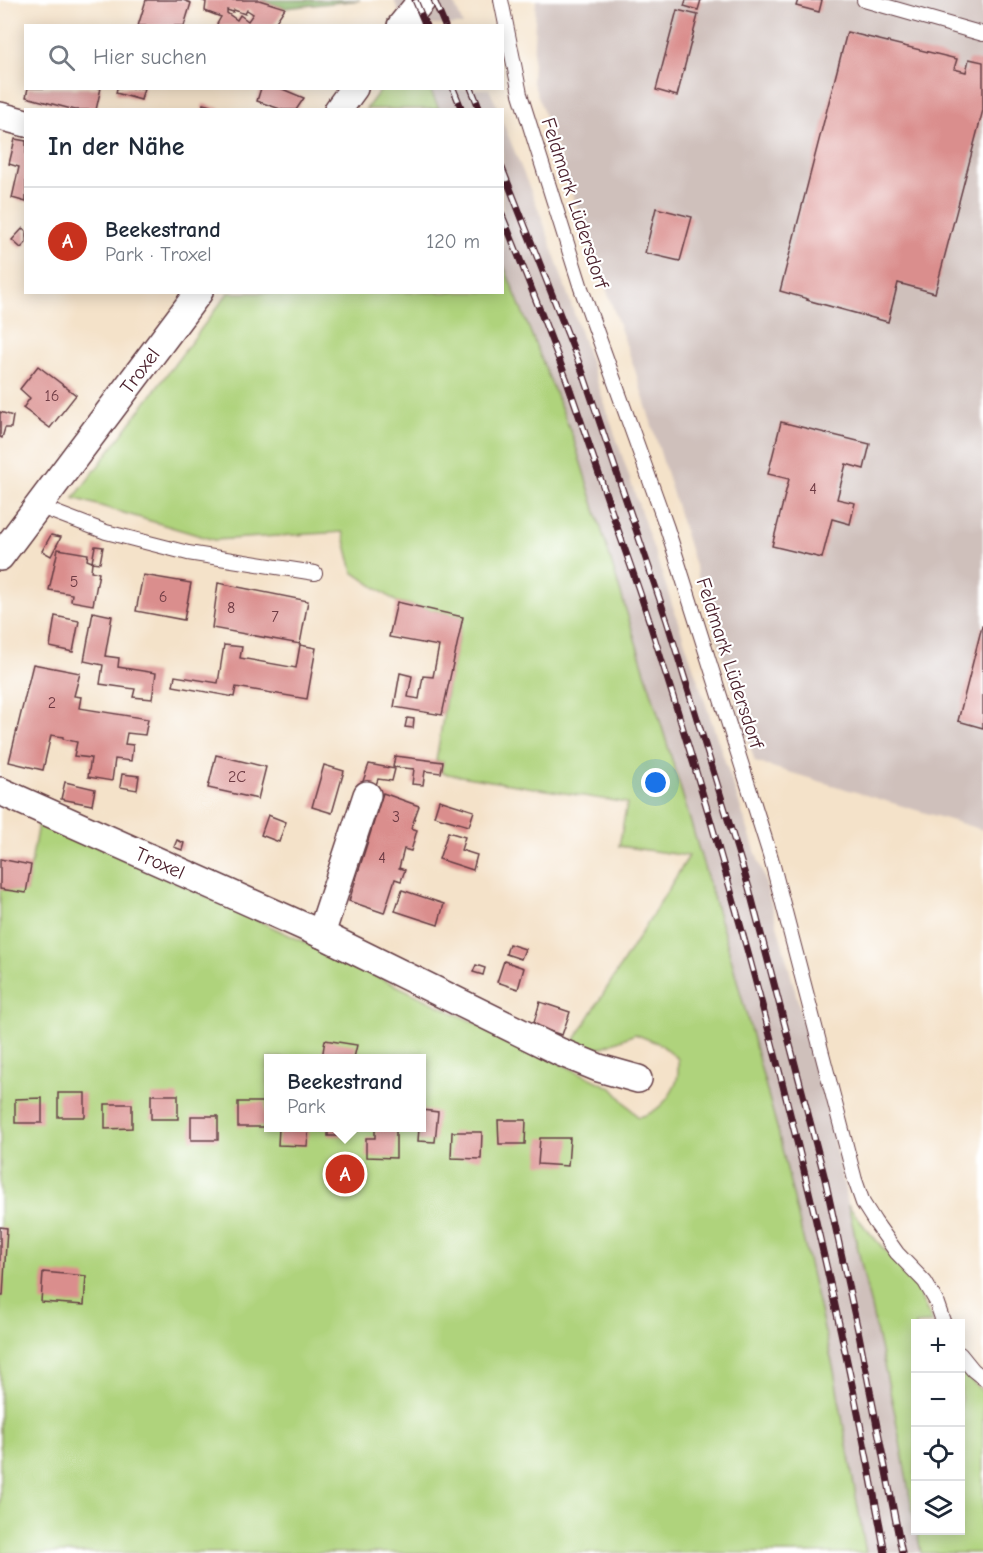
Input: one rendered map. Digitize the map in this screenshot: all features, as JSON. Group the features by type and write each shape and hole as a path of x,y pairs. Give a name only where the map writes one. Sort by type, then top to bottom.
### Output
{"street":[{"path":"403,24 422,0"},
{"path":"339,108 353,90"},
{"path":"0,116 24,122"},
{"name":"Troxel","path":"0,557 197,294"},
{"name":"Troxel","path":"0,791 321,934 560,1052 599,1068 638,1079"},
{"path":"321,934 367,795"}],"lane":[{"name":"Feldmark Lüdersdorf","path":"501,0 520,94 577,276 667,528 771,858 855,1180 863,1203 897,1252 925,1282 943,1319"},
{"path":"864,0 983,34"},
{"path":"38,506 106,532 188,553 315,573"},
{"path":"965,1360 978,1374"}],"shaded area":[{"path":"394,0 453,0 463,24 404,24"},
{"path":"536,0 983,0 983,830 755,762 635,370 532,80"},
{"path":"430,90 489,90 498,108 439,108"},
{"path":"504,126 542,218 764,877 825,1100 895,1414 911,1500 911,1535 918,1535 921,1553 866,1553 834,1371 728,947 573,437 504,266"}],"green space":[{"path":"259,0 360,0 285,8"},
{"path":"380,90 430,90 439,108 367,108"},
{"path":"504,266 573,437 728,947 778,1131 834,1371 866,1553 0,1553 0,889 26,892 39,818 612,1088 638,1117 651,1113 661,1105 670,1095 678,1074 678,1059 660,1044 635,1034 600,1048 571,1046 689,856 619,846 627,803 441,773 443,762 436,761 449,680 463,617 397,602 353,572 343,532 214,540 74,498 227,294 504,294"},
{"path":"848,1205 914,1284 931,1319 911,1319 911,1503 895,1414"},
{"path":"965,1375 983,1392 983,1553 921,1553 918,1535 965,1535"}],"building":[{"path":"146,0 183,0 191,3 185,24 139,24"},
{"path":"201,0 259,0 285,8 274,24 217,24 221,17 205,11 206,2","holes":["227,10 233,12 234,10 245,14 247,10 253,14 248,21 240,15 237,20 227,13"]},
{"path":"686,0 701,0 698,10 684,6"},
{"path":"798,0 822,0 819,12 796,6"},
{"path":"677,10 698,15 677,96 656,90"},
{"path":"847,32 957,59 954,69 966,72 969,59 983,62 983,110 935,293 898,283 888,322 780,291"},
{"path":"28,90 101,90 96,108 67,108 26,97"},
{"path":"117,90 144,90 141,100 116,93"},
{"path":"260,90 285,90 304,98 297,108 277,108 257,101"},
{"path":"203,104 218,108 202,108"},
{"path":"15,139 24,141 24,201 12,198 19,167 9,164"},
{"path":"656,208 692,217 680,261 645,253"},
{"path":"24,229 24,245 21,248 12,240"},
{"path":"38,366 76,395 50,428 23,408 30,398 20,389"},
{"path":"0,412 13,416 11,428 5,428 2,438 0,437"},
{"path":"781,422 870,444 864,469 846,464 837,499 855,503 850,524 832,519 822,558 772,546 789,479 768,474"},
{"path":"51,535 61,537 51,556 42,551"},
{"path":"95,546 103,547 100,563 92,562"},
{"path":"58,549 88,554 87,560 92,562 91,571 99,573 93,605 71,601 72,594 49,590"},
{"path":"143,575 191,583 184,620 136,611"},
{"path":"218,583 308,601 300,644 212,628"},
{"path":"397,602 463,617 442,715 394,707 400,673 412,676 408,697 419,699 423,676 433,677 439,646 389,637"},
{"path":"93,612 112,616 105,656 119,658 118,667 156,673 152,699 133,697 135,689 100,684 103,665 84,661"},
{"path":"55,616 79,621 73,652 50,647"},
{"path":"983,626 983,728 958,721"},
{"path":"224,645 242,647 240,658 296,668 300,645 316,648 307,699 236,687 234,697 173,686 175,676 218,683"},
{"path":"33,664 80,673 74,696 81,697 79,708 148,719 145,735 127,733 125,744 133,745 131,761 115,759 112,781 88,777 91,758 74,756 77,742 63,739 63,737 51,735 43,770 9,762"},
{"path":"407,718 414,719 413,728 405,727"},
{"path":"216,755 266,767 258,799 208,788"},
{"path":"395,756 443,762 441,773 425,771 423,785 412,784 414,769 393,767"},
{"path":"369,764 395,769 392,781 378,779 373,794 361,787"},
{"path":"324,765 344,771 332,813 312,807"},
{"path":"122,774 139,776 137,790 120,787"},
{"path":"65,782 95,789 92,805 61,799"},
{"path":"383,793 419,806 411,828 417,830 411,851 404,849 399,868 405,870 401,881 395,879 384,913 349,901"},
{"path":"439,800 474,811 469,826 434,816"},
{"path":"268,815 286,822 279,842 261,835"},
{"path":"448,832 465,837 461,850 477,855 473,870 439,859"},
{"path":"177,840 184,843 182,850 174,847"},
{"path":"0,859 31,865 26,893 0,889"},
{"path":"402,890 444,904 438,925 395,911"},
{"path":"509,944 525,949 521,959 506,954"},
{"path":"504,961 524,968 518,989 497,982"},
{"path":"476,965 485,968 483,975 473,972"},
{"path":"540,1002 570,1012 562,1035 533,1026"},
{"path":"325,1040 357,1045 355,1054 323,1054"},
{"path":"58,1093 85,1093 85,1117 58,1117"},
{"path":"151,1095 178,1095 178,1119 151,1119"},
{"path":"42,1098 42,1123 15,1123 15,1099"},
{"path":"238,1102 264,1102 264,1127 238,1127"},
{"path":"105,1104 132,1104 132,1128 105,1129"},
{"path":"426,1110 438,1112 435,1142 418,1141 419,1132 426,1132"},
{"path":"191,1116 218,1116 218,1140 191,1140"},
{"path":"498,1120 526,1120 525,1144 499,1144"},
{"path":"279,1132 309,1132 307,1146 278,1145"},
{"path":"328,1132 350,1132 350,1136 328,1136"},
{"path":"375,1132 396,1132 396,1158 366,1157 366,1138 375,1138"},
{"path":"452,1132 482,1132 481,1159 451,1158"},
{"path":"540,1138 570,1138 568,1166 538,1164"},
{"path":"0,1227 7,1228 3,1296 0,1296"},
{"path":"43,1272 86,1276 84,1305 41,1302"}],"railway":[{"path":"415,0 425,24"},
{"path":"434,0 444,24"},
{"path":"454,90 461,108"},
{"path":"472,90 479,108"},
{"path":"504,173 583,373 667,621 749,888 825,1179 859,1335 902,1553"},
{"path":"504,220 566,378 639,590 721,858 784,1088 812,1203 863,1436 885,1553"}],"place":[{"name":"Beekestrand","path":"345,1174"}]}
